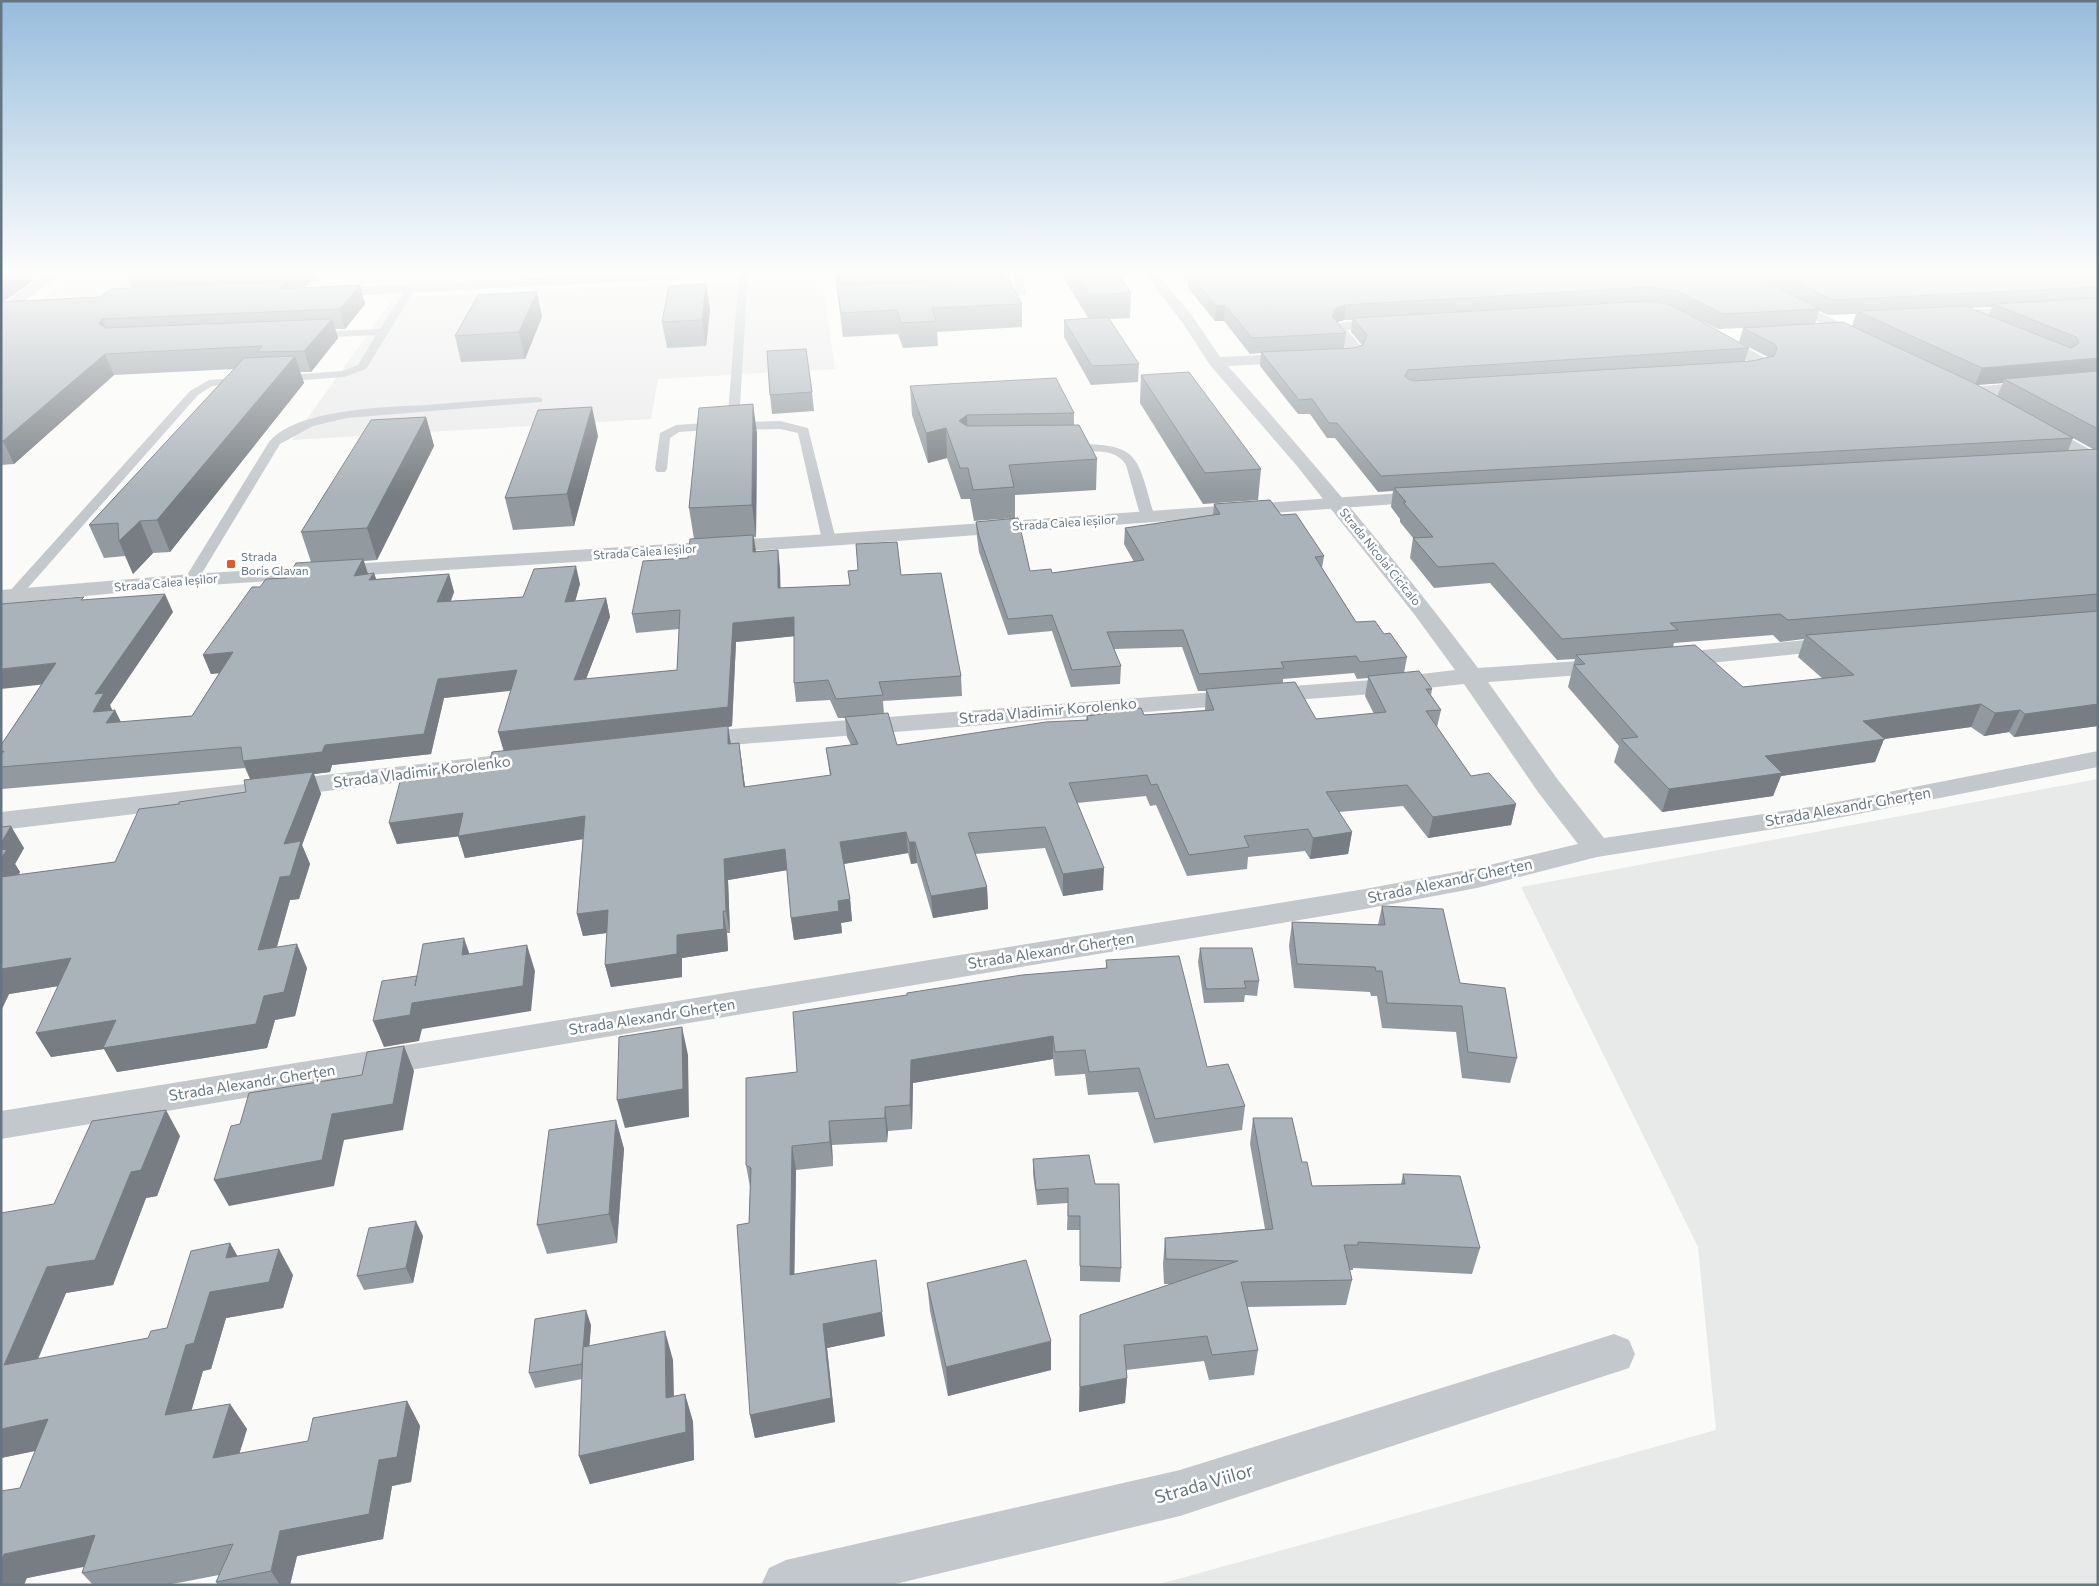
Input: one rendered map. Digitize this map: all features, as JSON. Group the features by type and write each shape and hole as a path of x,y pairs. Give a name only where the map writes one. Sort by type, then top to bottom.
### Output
{"street":[{"name":"Strada Nicolai Cicicalo","path":"1207,348 1216,362 1336,502 1422,609 1548,786 1597,848"},
{"path":"1216,362 1352,355 1356,354 1354,348"},
{"path":"1718,370 1763,366 1763,363 1737,348"},
{"path":"1973,392 2098,380"},
{"path":"1956,383 1999,406"},
{"path":"2024,421 2096,460"},
{"path":"2063,461 2096,460"},
{"name":"Strada Calea Ieșilor","path":"7,596 191,580 829,540 1148,518 1336,502 1445,496"},
{"name":"Strada Vladimir Korolenko","path":"672,743 731,736 1372,687 1470,676 1637,664 1860,643"},
{"name":"Strada Vladimir Korolenko","path":"1,821 554,756"},
{"name":"Strada Alexandr Gherțen","path":"1,1126 1365,899 1477,878 1597,848 1817,814 2098,759"},
{"name":"Strada Viilor","path":"786,1585 1180,1493 1614,1354"}],"lane":[{"path":"7,596 194,393 203,386 216,382 344,374 362,367 373,348"},
{"path":"733,426 739,348"},
{"path":"191,580 275,442 287,433 318,421 352,413 537,400"},
{"path":"661,469 664,436 671,431 694,427 798,427 804,431 829,540"},
{"path":"1054,449 1092,448 1115,451 1131,461 1148,518"}],"shaded area":[{"path":"358,348 832,348 835,369 658,379 651,419 292,440"},
{"path":"2098,779 2098,1585 1156,1585 1716,1430 1698,1247 1521,887"}],"building":[{"path":"1,348 222,348 105,354 1,441"},
{"path":"260,348 307,348 304,351 257,352"},
{"path":"1081,348 1128,348 1139,364 1092,366"},
{"path":"1354,348 1749,348 1408,370 1405,376 1414,381 1752,361 1774,356 1777,348 1899,348 1972,382 2073,438 1381,476 1337,423 1329,423 1312,399 1299,400 1261,352"},
{"path":"1938,348 2098,348 2098,358 1982,368"},
{"path":"806,349 812,392 770,395 767,351"},
{"path":"295,356 157,520 140,521 119,541 118,523 89,525 244,358"},
{"path":"2098,371 2098,429 2004,379"},
{"path":"1189,372 1261,469 1205,473 1141,375"},
{"path":"1056,378 1074,413 967,415 959,421 967,426 1079,425 1097,459 1009,465 1014,487 973,490 968,468 960,468 946,428 926,433 910,386"},
{"path":"753,404 752,505 689,508 699,408"},
{"path":"592,407 567,494 505,498 538,410"},
{"path":"426,417 367,528 301,532 371,420"},
{"path":"2098,449 2098,594 1788,620 1780,614 1670,623 1678,630 1562,639 1494,563 1438,567 1413,538 1433,537 1403,502 1406,502 1394,488"},
{"path":"1270,500 1281,515 1296,514 1324,556 1315,557 1356,622 1375,621 1384,634 1390,633 1407,657 1360,662 1356,656 1281,662 1284,668 1199,674 1183,630 1107,632 1121,666 1072,670 1052,615 1008,619 979,536 976,522 1018,518 1030,571 1051,569 1052,573 1144,560 1125,528 1220,514 1214,504"},
{"path":"753,535 753,552 778,550 778,588 850,585 848,571 858,570 856,544 897,542 901,575 941,573 961,676 879,682 883,695 836,699 828,680 794,683 794,617 733,623 728,707 498,732 517,670 438,679 424,734 325,745 322,752 243,761 241,747 1,767 1,755 4,751 1,752 1,745 56,663 1,669 1,604 84,597 81,600 165,594 95,694 104,693 93,712 115,710 106,723 192,716 233,652 203,655 252,587 260,587 266,579 287,578 296,563 363,559 354,576 374,573 369,580 449,574 437,602 523,597 534,569 576,566 565,602 606,598 574,680 677,670 680,610 632,614 643,561 688,558 690,539"},
{"path":"2098,611 2098,704 2025,714 2020,710 1995,713 1981,704 1863,721 1885,739 1765,756 1782,773 1669,789 1621,739 1638,737 1574,665 1585,664 1576,655 1695,645 1743,687 1854,675 1806,635"},
{"path":"1419,671 1432,689 1426,689 1441,710 1426,711 1471,776 1489,773 1516,804 1433,817 1407,785 1326,792 1352,832 1313,838 1308,829 1244,836 1249,847 1189,855 1157,784 1151,785 1147,775 1069,783 1104,868 1063,874 1045,827 968,833 987,887 931,896 915,842 909,842 906,832 840,842 850,899 838,901 839,911 791,918 785,849 724,859 726,911 723,911 724,929 677,935 677,954 605,965 608,910 577,914 585,816 458,836 463,813 389,823 401,778 488,767 492,752 728,726 728,744 739,743 744,787 831,775 826,748 858,744 845,717 888,713 897,745 1046,722 1088,720 1087,716 1141,708 1144,715 1214,710 1206,689 1295,682 1316,719 1386,712 1368,676"},
{"path":"313,772 284,844 301,841 290,876 280,877 258,950 297,944 284,992 264,996 256,1024 103,1048 116,1020 36,1033 71,958 1,969 1,877 115,862 139,809 246,792 244,780"},
{"path":"11,826 1,843 1,827"},
{"path":"7,849 1,859 1,850"},
{"path":"1382,906 1443,909 1460,983 1505,988 1517,1058 1468,1052 1462,1006 1387,1003 1382,971 1376,971 1375,967 1297,964 1292,922 1385,925"},
{"path":"464,938 462,955 527,945 523,986 412,1003 410,1015 373,1021 382,981 417,976 423,944"},
{"path":"1200,948 1252,948 1259,981 1244,981 1246,988 1206,989"},
{"path":"1179,956 1207,1067 1228,1064 1245,1106 1155,1119 1139,1068 1089,1072 1085,1050 1055,1052 1053,1036 911,1060 910,1105 885,1107 885,1118 829,1121 830,1142 792,1146 790,1275 876,1260 882,1312 823,1324 831,1398 750,1415 737,1225 749,1223 751,1168 746,1165 746,1078 797,1072 793,1012 1022,975 1107,968 1106,960"},
{"path":"682,1027 683,1089 617,1100 619,1037"},
{"path":"404,1046 393,1104 332,1114 322,1160 214,1180 231,1126 240,1124 249,1093 362,1075 367,1052"},
{"path":"166,1110 141,1170 131,1172 95,1260 47,1267 4,1365 148,1338 151,1331 167,1328 191,1251 230,1243 226,1258 279,1249 269,1282 210,1292 194,1343 186,1345 165,1415 230,1404 213,1458 308,1441 313,1418 407,1401 397,1457 379,1460 369,1514 280,1531 271,1571 216,1582 233,1544 82,1573 95,1535 4,1554 1,1561 1,1491 20,1488 48,1419 1,1429 1,1213 54,1204 92,1121"},
{"path":"1253,1118 1292,1118 1302,1162 1307,1162 1312,1186 1405,1184 1403,1174 1460,1176 1480,1248 1358,1242 1358,1245 1344,1245 1352,1280 1241,1282 1258,1350 1212,1355 1207,1336 1124,1345 1127,1378 1080,1387 1080,1315 1238,1261 1166,1259 1165,1238 1273,1229"},
{"path":"616,1120 609,1214 537,1225 549,1130"},
{"path":"1089,1155 1095,1184 1119,1184 1121,1268 1080,1266 1080,1216 1068,1216 1068,1188 1036,1190 1033,1159"},
{"path":"416,1221 406,1268 357,1276 369,1228"},
{"path":"1026,1260 1051,1341 946,1367 927,1283"},
{"path":"586,1310 582,1364 529,1373 535,1319"},
{"path":"665,1331 666,1398 685,1394 686,1432 579,1456 583,1347"}],"place":[{"name":"Strada Boris Glavan","path":"231,564"}]}
